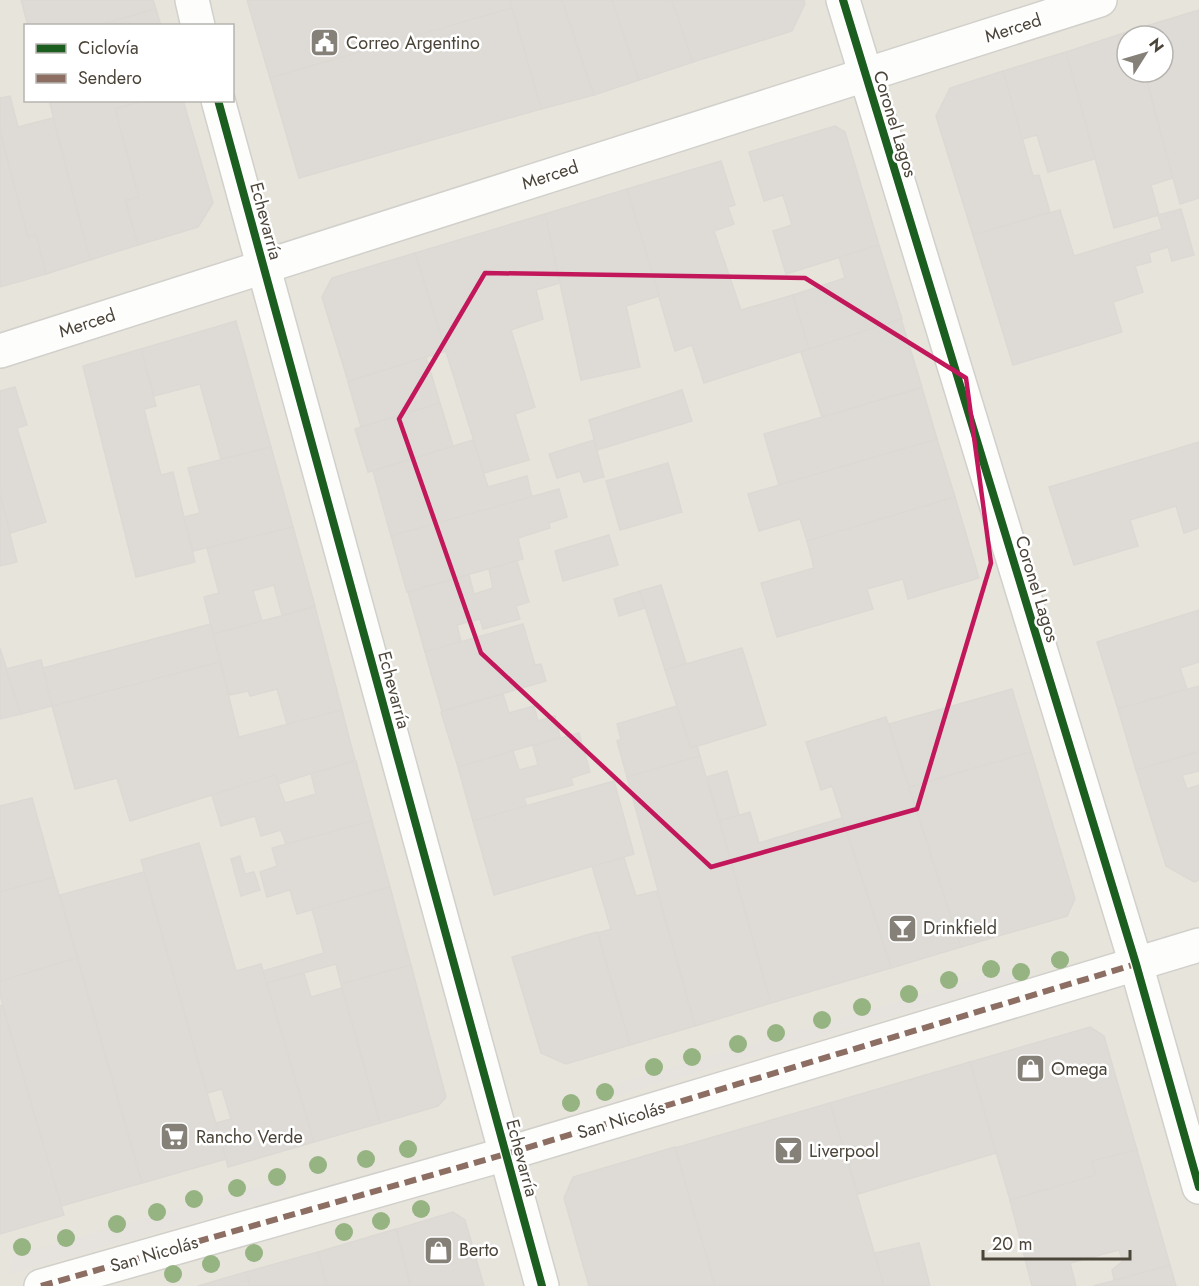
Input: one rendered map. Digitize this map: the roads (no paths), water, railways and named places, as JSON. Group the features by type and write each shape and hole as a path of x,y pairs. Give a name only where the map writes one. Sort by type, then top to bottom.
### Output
{"street":[{"path":"192,0 198,24"},
{"name":"Coronel Lagos","path":"843,0 1136,964 1199,1187"},
{"name":"Merced","path":"0,351 1100,0"},
{"name":"Echevarría","path":"219,102 542,1286"},
{"name":"San Nicolás","path":"41,1286 506,1154 1199,945"}],"place":[{"name":"Correo Argentino","path":"325,43"},
{"name":"Drinkfield","path":"902,928"},
{"name":"Omega","path":"1030,1069"},
{"name":"Rancho Verde","path":"175,1137"},
{"name":"Liverpool","path":"788,1151"},
{"name":"Berto","path":"438,1250"}]}
